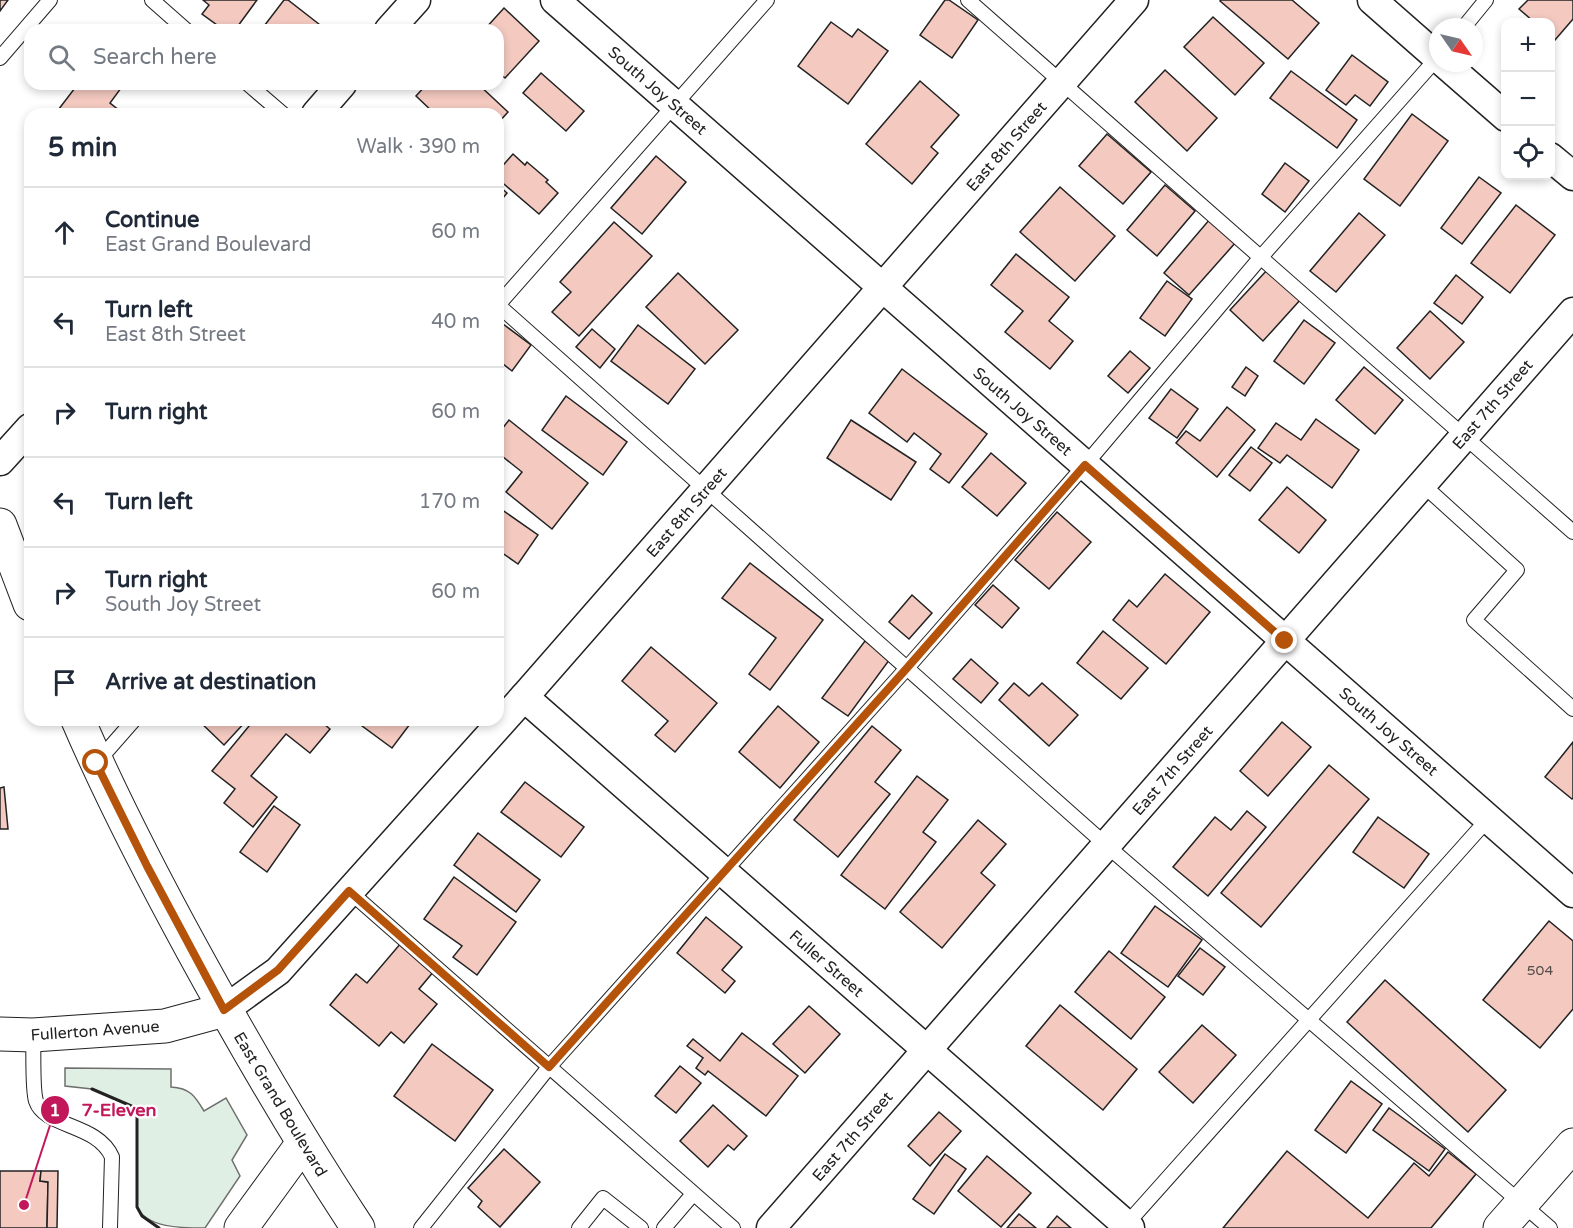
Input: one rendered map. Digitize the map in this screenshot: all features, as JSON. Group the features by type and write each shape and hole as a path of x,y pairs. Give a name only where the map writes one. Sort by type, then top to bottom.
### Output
{"main road":[{"path":"0,525 24,588"},
{"name":"East Grand Boulevard","path":"81,726 96,763 147,866 224,1010 303,1143 358,1228"},
{"name":"Fullerton Avenue","path":"0,1034 33,1035 165,1026 224,1010"},
{"path":"241,1228 303,1143"},
{"path":"1500,1228 1573,1145"}],"street":[{"path":"394,24 416,0"},
{"name":"South Joy Street","path":"555,0 1573,892"},
{"name":"East 8th Street","path":"504,719 1134,0"},
{"path":"1372,0 1429,50"},
{"path":"1454,72 1501,113"},
{"path":"321,108 337,90"},
{"path":"1555,160 1573,176"},
{"name":"East 7th Street","path":"771,1228 1573,312"},
{"path":"0,461 24,435"},
{"name":"Fuller Street","path":"524,697 1126,1227"},
{"name":"East 8th Street","path":"224,1010 278,970 498,726"}],"lane":[{"path":"29,24 50,0"},
{"path":"152,0 179,24"},
{"path":"504,298 767,0"},
{"path":"968,0 1573,532"},
{"path":"1471,18 1486,0"},
{"path":"0,58 24,30"},
{"path":"421,1228 549,1067 907,668 1085,465 1261,257 1429,68"},
{"path":"255,90 276,108"},
{"path":"504,310 1106,844 1550,1228"},
{"path":"1422,484 1517,570 1474,620 1573,709"},
{"path":"96,763 129,726"},
{"path":"1126,1227 1488,819"},
{"path":"349,891 733,1228"},
{"path":"33,1035 35,1100 44,1114 85,1131 108,1147 112,1157 110,1228"},
{"path":"664,1228 693,1194"},
{"path":"579,1228 603,1198 641,1228"}],"green space":[{"path":"65,1068 171,1069 171,1087 187,1091 198,1101 204,1111 226,1098 247,1135 232,1160 240,1176 205,1228 186,1228 157,1223 142,1214 137,1207 136,1108 92,1089 65,1086"}],"building":[{"path":"0,0 8,0 0,11"},
{"path":"203,0 257,0 239,24 216,24 202,14 209,5"},
{"path":"284,0 288,0 319,24 266,24"},
{"path":"945,0 949,0 978,20 952,58 920,35"},
{"path":"1221,0 1292,0 1319,23 1288,59"},
{"path":"1528,0 1573,0 1573,19 1555,40 1555,18 1529,18 1519,9"},
{"path":"504,8 539,41 505,78 504,24 489,24"},
{"path":"1213,17 1264,63 1235,95 1184,47"},
{"path":"831,22 852,37 858,29 888,51 848,104 798,66"},
{"path":"1352,55 1388,82 1370,106 1355,95 1346,105 1326,90"},
{"path":"1165,70 1217,118 1187,151 1135,102"},
{"path":"1291,71 1357,120 1337,148 1270,98"},
{"path":"541,73 584,111 566,131 523,93"},
{"path":"920,81 959,115 931,147 938,153 912,184 866,144"},
{"path":"73,90 120,90 110,103 116,108 60,108"},
{"path":"422,90 484,90 504,108 429,108 416,96"},
{"path":"1412,114 1448,141 1400,206 1364,179"},
{"path":"1107,134 1151,172 1123,204 1079,166"},
{"path":"513,154 525,165 527,162 548,180 546,182 558,193 539,214 504,184 504,164"},
{"path":"656,156 686,182 642,234 611,208"},
{"path":"1285,163 1309,181 1285,212 1262,194"},
{"path":"1479,177 1501,193 1462,244 1441,228"},
{"path":"1165,185 1195,211 1157,256 1127,230"},
{"path":"1060,187 1115,236 1075,281 1020,232"},
{"path":"1516,205 1555,235 1510,293 1471,263"},
{"path":"1359,213 1385,235 1336,292 1310,271"},
{"path":"1210,219 1236,242 1189,295 1164,273"},
{"path":"614,222 652,256 579,336 552,312 571,292 560,282"},
{"path":"1016,254 1069,297 1049,321 1073,341 1050,369 1005,332 1023,311 991,285"},
{"path":"1268,269 1301,299 1263,341 1230,310"},
{"path":"678,273 738,330 705,364 646,307"},
{"path":"1456,275 1483,297 1462,324 1434,303"},
{"path":"1167,281 1192,299 1165,336 1140,318"},
{"path":"1430,311 1464,342 1430,379 1397,348"},
{"path":"1304,320 1335,343 1304,384 1274,361"},
{"path":"504,325 531,345 512,371 504,365"},
{"path":"638,325 695,369 668,404 611,361"},
{"path":"592,329 615,349 600,368 576,347"},
{"path":"1130,351 1150,368 1128,393 1108,376"},
{"path":"1246,367 1258,376 1245,396 1232,387"},
{"path":"1364,367 1403,400 1375,434 1336,400"},
{"path":"902,369 987,434 949,483 930,469 941,454 914,433 907,442 869,413"},
{"path":"1171,389 1198,409 1177,438 1149,418"},
{"path":"566,396 627,442 603,475 542,430"},
{"path":"1227,407 1255,430 1217,477 1176,443 1186,431 1200,441"},
{"path":"1316,419 1359,450 1332,488 1287,455 1280,463 1258,448 1276,423 1301,440"},
{"path":"509,420 588,483 552,529 506,492 522,472 504,458 504,426"},
{"path":"851,420 916,462 891,500 827,458"},
{"path":"1251,447 1272,463 1250,491 1229,475"},
{"path":"991,453 1026,483 997,516 962,487"},
{"path":"1287,487 1326,520 1299,553 1259,520"},
{"path":"504,511 538,535 518,564 504,554"},
{"path":"1057,512 1091,542 1049,589 1015,560"},
{"path":"750,563 823,620 770,690 749,674 776,638 722,598"},
{"path":"1165,574 1210,612 1166,664 1113,620 1129,600 1137,607"},
{"path":"993,585 1019,608 1002,628 975,605"},
{"path":"912,595 932,613 909,639 889,622"},
{"path":"1103,631 1148,668 1121,699 1077,663"},
{"path":"865,641 890,659 848,716 822,698"},
{"path":"651,647 717,703 675,752 655,735 668,721 622,681"},
{"path":"971,659 998,683 981,703 953,679"},
{"path":"1014,683 1029,696 1042,683 1078,715 1049,746 999,700"},
{"path":"778,706 819,742 780,788 739,752"},
{"path":"1282,722 1311,747 1268,796 1240,771"},
{"path":"204,726 241,726 224,745"},
{"path":"249,726 326,726 330,729 310,753 286,734 251,776 277,797 253,827 224,803 235,789 212,771"},
{"path":"362,726 408,726 392,748"},
{"path":"872,726 901,750 875,782 890,794 838,857 794,820"},
{"path":"1573,742 1573,798 1572,799 1545,777"},
{"path":"1329,765 1369,799 1261,927 1221,893"},
{"path":"917,776 948,800 923,832 936,842 885,909 841,875"},
{"path":"525,782 584,827 561,857 501,812"},
{"path":"4,787 8,829 0,829 0,788"},
{"path":"274,806 300,825 267,872 240,852"},
{"path":"1247,811 1266,827 1208,896 1173,867 1215,817 1231,830"},
{"path":"1378,817 1429,854 1404,888 1353,852"},
{"path":"978,820 1006,844 981,873 995,885 942,948 900,912"},
{"path":"478,833 540,880 516,912 454,865"},
{"path":"454,877 516,922 477,975 453,957 462,946 424,919"},
{"path":"1155,906 1202,940 1168,987 1121,953"},
{"path":"706,917 742,947 722,970 735,981 725,993 677,953"},
{"path":"1549,921 1573,941 1573,1009 1540,1048 1483,1000"},
{"path":"401,943 434,971 419,989 437,1004 404,1043 391,1032 379,1046 330,1005 356,974 367,983"},
{"path":"1200,948 1225,967 1203,995 1178,976"},
{"path":"1109,951 1165,997 1131,1039 1075,992"},
{"path":"1385,980 1506,1090 1468,1132 1347,1022"},
{"path":"1060,1005 1137,1069 1103,1110 1026,1046"},
{"path":"809,1006 840,1034 805,1073 773,1044"},
{"path":"1202,1025 1236,1055 1193,1103 1159,1072"},
{"path":"742,1033 798,1076 766,1116 708,1071 705,1075 696,1068 703,1058 687,1046 693,1039 720,1061"},
{"path":"432,1044 493,1090 455,1141 394,1096"},
{"path":"680,1066 701,1083 676,1113 655,1096"},
{"path":"1351,1081 1382,1104 1346,1153 1315,1130"},
{"path":"713,1105 747,1136 734,1150 728,1145 708,1167 680,1141"},
{"path":"1389,1108 1445,1149 1429,1171 1373,1130"},
{"path":"939,1112 961,1131 930,1166 908,1146"},
{"path":"504,1149 540,1182 500,1227 478,1207 482,1201 468,1188"},
{"path":"1287,1151 1368,1218 1414,1163 1429,1176 1448,1152 1476,1174 1431,1228 1223,1228"},
{"path":"945,1154 966,1169 934,1214 913,1199"},
{"path":"987,1156 1031,1193 1001,1227 958,1191"},
{"path":"0,1171 41,1171 40,1181 48,1182 47,1228 0,1228"},
{"path":"41,1171 58,1171 57,1228 47,1228 48,1182 40,1181"},
{"path":"1019,1214 1036,1228 1007,1228"},
{"path":"1057,1216 1071,1228 1047,1228"}],"wall":[{"path":"92,1089 136,1108 137,1207 142,1216 159,1228"}],"place":[{"name":"7-Eleven","path":"24,1205"}],"route":[{"path":"96,763 147,866 224,1010 278,970 349,891 549,1067 907,668 1085,465 1285,641"}]}
